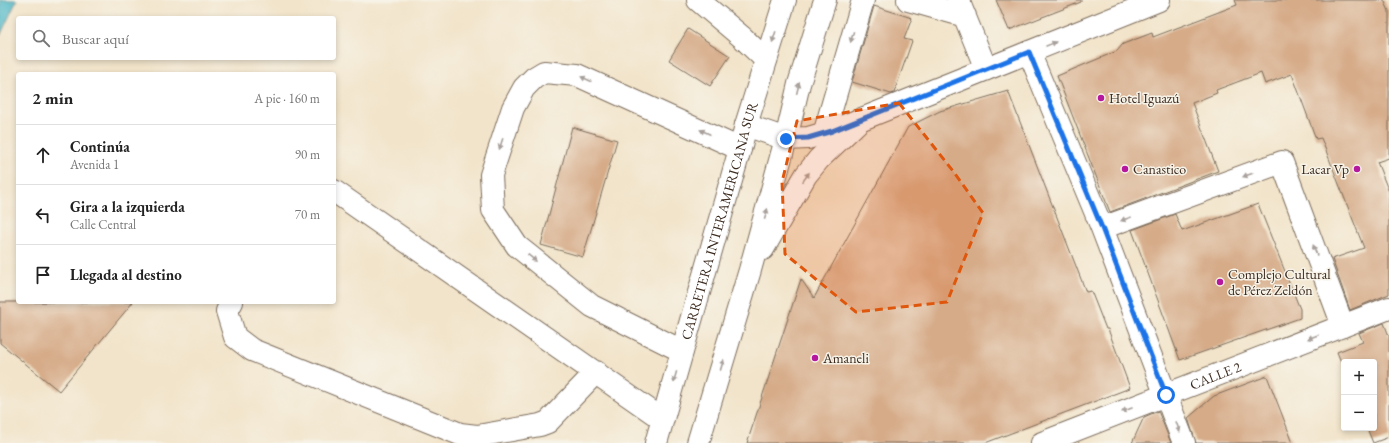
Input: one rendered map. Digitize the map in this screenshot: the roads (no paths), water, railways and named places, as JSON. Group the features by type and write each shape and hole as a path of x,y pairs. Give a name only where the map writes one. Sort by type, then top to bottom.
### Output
{"main road":[{"path":"698,0 766,60"},
{"name":"CARRETERA INTERAMERICANA SUR","path":"656,443 746,125 786,0"},
{"path":"698,443 750,270 786,139 799,84 825,0"},
{"path":"824,134 863,0"},
{"path":"908,0 961,8 986,69"},
{"path":"746,125 786,139 808,138 824,134 1159,0"},
{"path":"1029,52 1102,228 1184,443"},
{"path":"682,351 592,306 517,246 493,210 491,175 513,108 524,88 534,78 544,72 577,75 740,149"},
{"path":"750,270 806,176 819,159 859,120"},
{"path":"1102,228 1282,162 1342,326"},
{"path":"336,192 662,419"},
{"path":"231,304 227,311 235,337 252,350 460,434 477,436 540,425 548,422 596,372"},
{"name":"CALLE 2","path":"1042,443 1389,308"}],"water":[{"path":"0,0 17,0 0,36"}],"place":[{"name":"Hotel Iguazú","path":"1101,98"},
{"name":"Canastico","path":"1125,169"},
{"name":"Lacar Vp","path":"1357,169"},
{"name":"Complejo Cultural de Pérez Zeldón","path":"1220,282"},
{"name":"Amaneli","path":"815,358"}]}
